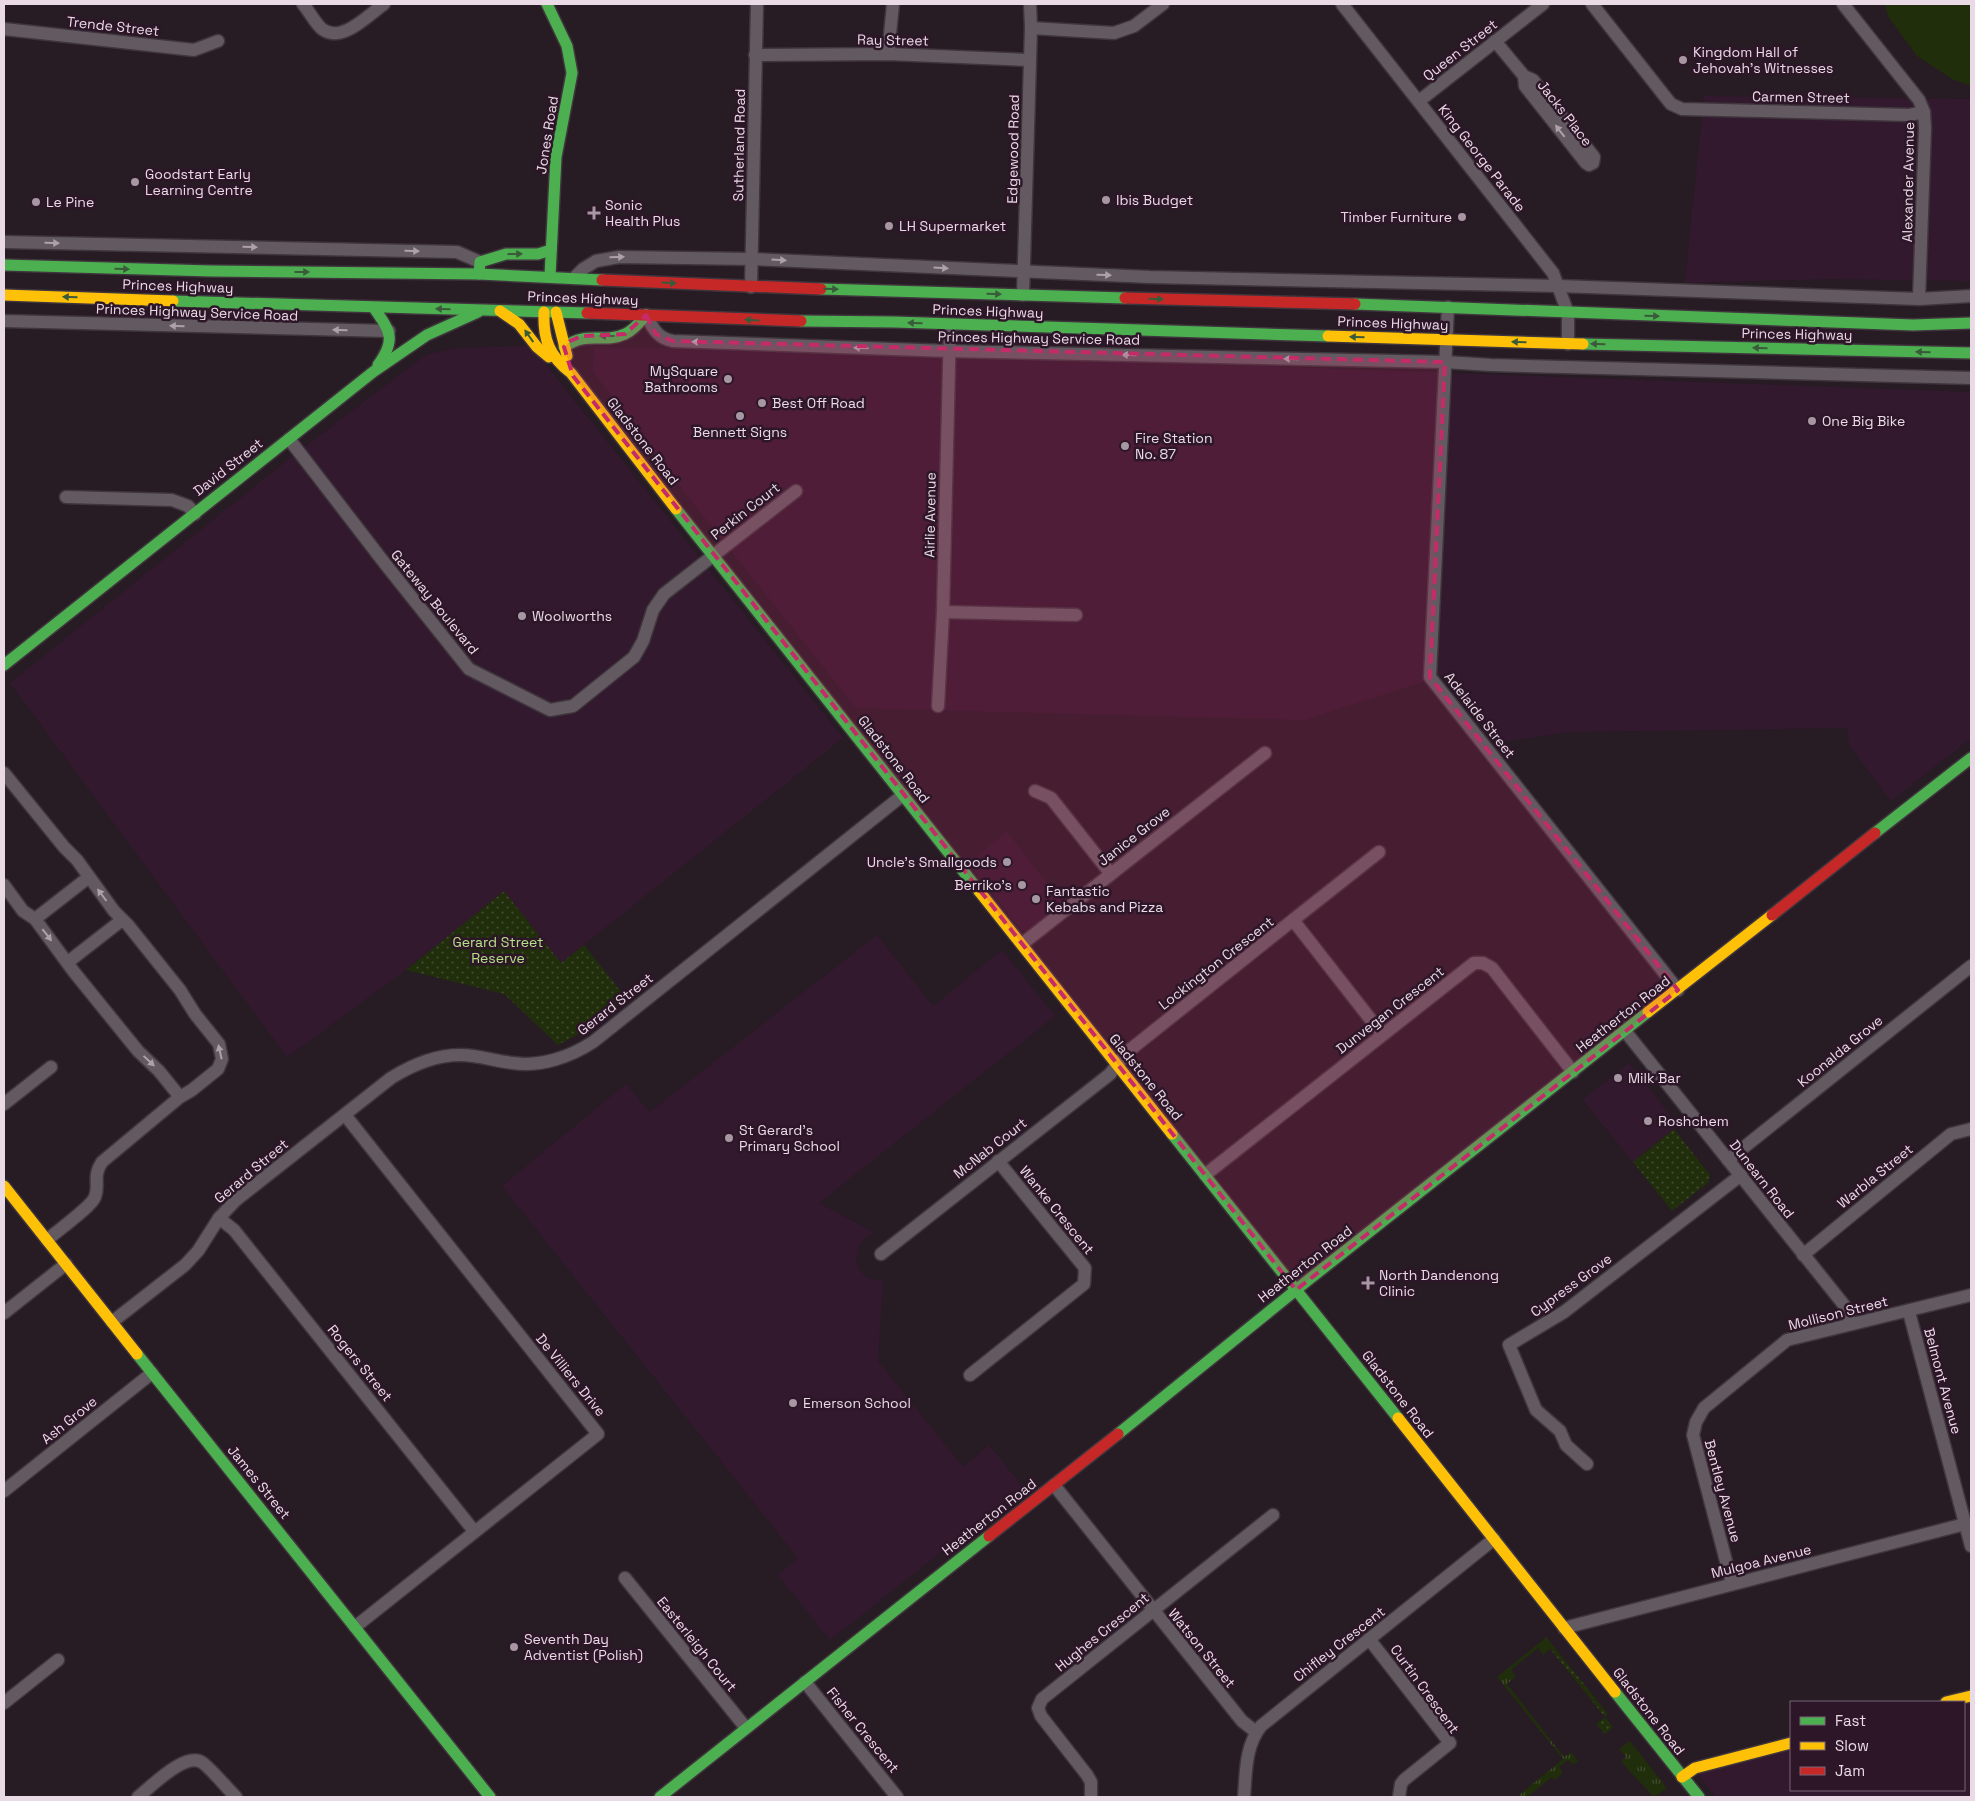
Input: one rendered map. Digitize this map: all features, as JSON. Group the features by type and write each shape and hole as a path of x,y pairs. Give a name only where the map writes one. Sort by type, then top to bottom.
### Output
{"main road":[{"name":"Jones Road","path":"547,4 567,45 572,74 556,157 550,282"},
{"path":"480,268 506,254 538,254 551,250"},
{"name":"Princes Highway","path":"4,265 211,272 480,268 550,282 574,278 751,287 1448,307 1913,325 1971,323"},
{"name":"Princes Highway","path":"4,295 374,308 500,311 550,308 763,321 950,324 1568,344 1971,353"},
{"path":"373,372 390,347 391,339 374,308"},
{"name":"Gladstone Road","path":"550,308 564,346 571,373"},
{"name":"Gladstone Road","path":"550,308 543,325 545,339 548,350 558,363 571,373 712,555 1698,1797"},
{"name":"David Street","path":"5,663 373,372 428,335 483,310"},
{"path":"500,311 519,324 537,347 558,363"},
{"path":"564,346 575,338 582,336 613,337 625,334 635,327 646,315"},
{"name":"Heatherton Road","path":"660,1797 1054,1485 1296,1290 1971,758"},
{"name":"James Street","path":"4,1186 490,1797"},
{"path":"1950,1701 1971,1696"},
{"path":"1682,1777 1695,1768 1790,1743"}],"street":[{"path":"303,4 322,29 334,34 346,31 384,4"},
{"name":"Sutherland Road","path":"751,287 757,4"},
{"path":"888,54 893,4"},
{"name":"Edgewood Road","path":"1023,295 1031,28 1030,4"},
{"path":"1031,28 1114,33 1134,26 1163,4"},
{"name":"King George Parade","path":"1342,4 1546,264 1559,286 1568,313 1568,344"},
{"name":"Queen Street","path":"1419,101 1543,4"},
{"name":"Carmen Street","path":"1592,4 1676,107 1687,110 1880,114 1924,112"},
{"name":"Alexander Avenue","path":"1843,4 1919,100 1924,112 1920,298"},
{"name":"Trende Street","path":"4,29 194,50 218,41"},
{"name":"Jacks Place","path":"1495,41 1524,76 1533,80 1594,157 1593,163 1590,165 1586,163 1525,86 1524,76"},
{"name":"Ray Street","path":"755,55 888,54 1030,60"},
{"path":"4,242 457,252 480,268"},
{"path":"211,272 230,247"},
{"name":"Princes Highway","path":"574,278 591,264 613,257 752,259 1150,277 1559,286 1920,298 1971,296"},
{"path":"1131,298 1150,277"},
{"path":"304,330 356,307"},
{"name":"Adelaide Street","path":"1448,307 1430,677 1678,990"},
{"name":"Princes Highway Service Road","path":"646,315 658,335 673,341 948,351 1445,362"},
{"name":"Princes Highway Service Road","path":"4,321 388,332"},
{"name":"Airlie Avenue","path":"938,706 943,612 950,324"},
{"path":"1445,362 1971,378"},
{"name":"Gateway Boulevard","path":"289,439 386,565 469,668 550,710 573,706 634,657 640,649 653,610 660,599 668,590 712,555"},
{"name":"Perkin Court","path":"712,555 796,490"},
{"path":"66,497 172,500 188,506 194,514"},
{"path":"943,612 1076,615"},
{"name":"Janice Grove","path":"1022,944 1265,753"},
{"path":"4,772 64,847 77,860 99,892 180,990 195,1014 219,1044 222,1059 218,1069 180,1097 102,1162 95,1175 96,1188 92,1201 47,1240"},
{"path":"1035,790 1051,798 1110,874"},
{"name":"Gerard Street","path":"112,1322 185,1265 198,1251 219,1218 236,1200 404,1069 429,1060 461,1055 478,1056 514,1064 532,1064 561,1058 587,1046 903,795"},
{"path":"1293,920 1380,852"},
{"path":"35,919 89,877"},
{"path":"4,886 23,911 35,919 138,1051 159,1071 180,1097"},
{"path":"68,962 122,920"},
{"name":"Lockington Crescent","path":"1116,1065 1126,1053 1293,920 1382,1034"},
{"name":"Dunvegan Crescent","path":"1206,1175 1470,965 1483,963 1492,968 1574,1072"},
{"name":"Koonalda Grove","path":"1728,1160 1971,966"},
{"name":"Dunearn Road","path":"1626,1031 1844,1305 1851,1324"},
{"name":"McNab Court","path":"881,1254 1110,1074 1116,1065"},
{"path":"4,1104 51,1067"},
{"name":"De Villiers Drive","path":"345,1115 598,1434 474,1530 355,1627"},
{"name":"Warbla Street","path":"1803,1255 1951,1134 1971,1129"},
{"name":"Wanke Crescent","path":"970,1375 1084,1284 1085,1268 998,1161"},
{"name":"Cypress Grove","path":"1587,1464 1566,1445 1560,1431 1536,1410 1508,1345 1564,1312 1741,1175"},
{"name":"Rogers Street","path":"219,1218 234,1230 474,1530"},
{"path":"4,1313 66,1264"},
{"name":"Mollison Street","path":"1704,1408 1788,1340 1909,1312 1971,1295"},
{"name":"Belmont Avenue","path":"1909,1312 1971,1546"},
{"name":"Ash Grove","path":"4,1491 152,1373"},
{"name":"Bentley Avenue","path":"1704,1408 1696,1422 1693,1435 1732,1584"},
{"name":"Watson Street","path":"1054,1485 1242,1720 1256,1732"},
{"name":"Hughes Crescent","path":"1091,1797 1091,1782 1040,1716 1039,1703 1273,1516"},
{"name":"Mulgoa Avenue","path":"1564,1628 1966,1524"},
{"name":"Chifley Crescent","path":"1244,1797 1249,1748 1256,1732 1267,1720 1494,1539"},
{"name":"Easterleigh Court","path":"625,1578 746,1728"},
{"name":"Curtin Crescent","path":"1369,1639 1450,1743 1404,1780 1401,1784 1399,1797"},
{"path":"4,1703 58,1660"},
{"name":"Fisher Crescent","path":"805,1682 897,1797"},
{"path":"138,1797 179,1765 192,1760 202,1762 236,1797"}],"highlighted area":[{"path":"646,315 656,334 673,341 1445,362 1430,677 1678,990 1296,1290 573,376 564,347 570,341 582,336 625,334"}],"shaded area":[{"path":"1704,96 1971,99 1971,281 1829,279 1685,283"},
{"path":"531,346 843,738 561,963 504,891 399,975 287,1057 10,683 289,459 426,355 455,348"},
{"path":"594,347 953,355 1971,392 1971,738 1891,801 1849,745 1847,728 1569,732 1502,742 1449,673 1305,720 856,708 637,432 593,371"},
{"path":"1007,832 1064,905 1031,931 1021,930 968,863"},
{"path":"877,935 933,1006 1002,950 1055,1016 819,1203 875,1233 869,1235 860,1244 856,1259 859,1269 867,1278 883,1281 878,1361 963,1467 989,1445 1023,1487 830,1640 778,1575 798,1558 502,1186 626,1084 650,1112"},
{"path":"1629,1063 1678,1125 1633,1162 1583,1100"},
{"path":"1971,1703 1971,1797 1716,1797 1696,1773 1790,1749 1790,1791 1965,1791 1965,1705"}],"green space":[{"path":"1885,4 1971,4 1971,86 1952,79 1917,56 1888,16"},
{"name":"Gerard Street Reserve","path":"504,891 561,963 584,945 626,998 584,1031 558,1045 504,994 406,970"},
{"path":"1674,1129 1710,1175 1709,1182 1672,1211 1633,1162"},
{"path":"1546,1637 1608,1714 1605,1717 1543,1640"},
{"path":"1543,1640 1550,1649 1543,1655 1538,1648 1511,1670 1516,1676 1507,1684 1564,1757 1571,1752 1578,1761 1573,1765 1568,1760 1559,1767 1563,1773 1555,1780 1552,1777 1527,1797 1521,1797 1519,1795 1563,1759 1497,1677"},
{"path":"1605,1717 1613,1727 1605,1734 1596,1724"},
{"path":"1630,1741 1667,1788 1654,1797 1621,1761 1626,1757 1619,1749"}],"traffic: fast":[{"path":"547,4 567,46 572,73 556,157 550,276"},
{"path":"479,274 480,262 506,254 538,254 551,250"},
{"path":"4,265 211,271 479,274 602,280"},
{"path":"821,289 1125,298"},
{"path":"173,301 587,313"},
{"path":"1355,304 1913,325 1971,323"},
{"path":"374,308 389,336 387,349 378,365"},
{"path":"4,665 373,372 427,335 478,312"},
{"path":"564,347 581,339 610,338 625,334 634,328 646,315"},
{"path":"801,321 894,322 1328,336"},
{"path":"1583,344 1971,353"},
{"path":"676,509 979,891"},
{"path":"1875,833 1971,758"},
{"path":"1118,1434 1307,1281 1648,1012"},
{"path":"1172,1134 1398,1418"},
{"path":"137,1354 490,1797"},
{"path":"660,1797 989,1536"},
{"path":"1615,1692 1699,1797"}],"traffic: slow":[{"path":"4,295 173,301"},
{"path":"500,311 519,324 537,347 549,357"},
{"path":"544,312 546,339 557,360 571,373 676,509"},
{"path":"556,312 567,356"},
{"path":"1328,336 1583,344"},
{"path":"979,891 1172,1134"},
{"path":"1648,1012 1772,915"},
{"path":"4,1186 137,1354"},
{"path":"1398,1418 1615,1692"},
{"path":"1950,1701 1971,1696"},
{"path":"1682,1777 1695,1768 1790,1743"}],"traffic: jam":[{"path":"602,280 821,289"},
{"path":"1125,298 1355,304"},
{"path":"587,313 801,321"},
{"path":"1772,915 1875,833"},
{"path":"989,1536 1118,1434"}],"place":[{"name":"Kingdom Hall of Jehovah's Witnesses","path":"1683,60"},
{"name":"Goodstart Early Learning Centre","path":"135,182"},
{"name":"Ibis Budget","path":"1106,200"},
{"name":"Le Pine","path":"36,202"},
{"name":"Sonic Health Plus","path":"594,213"},
{"name":"Timber Furniture","path":"1462,217"},
{"name":"LH Supermarket","path":"889,226"},
{"name":"MySquare Bathrooms","path":"728,379"},
{"name":"Best Off Road","path":"762,403"},
{"name":"Bennett Signs","path":"740,416"},
{"name":"One Big Bike","path":"1812,421"},
{"name":"Fire Station No. 87","path":"1125,446"},
{"name":"Woolworths","path":"522,616"},
{"name":"Uncle's Smallgoods","path":"1007,862"},
{"name":"Berriko's","path":"1022,885"},
{"name":"Fantastic Kebabs and Pizza","path":"1036,899"},
{"name":"Milk Bar","path":"1618,1078"},
{"name":"Roshchem","path":"1648,1121"},
{"name":"St Gerard's Primary School","path":"729,1138"},
{"name":"North Dandenong Clinic","path":"1368,1283"},
{"name":"Emerson School","path":"793,1403"},
{"name":"Seventh Day Adventist (Polish)","path":"514,1647"}]}
